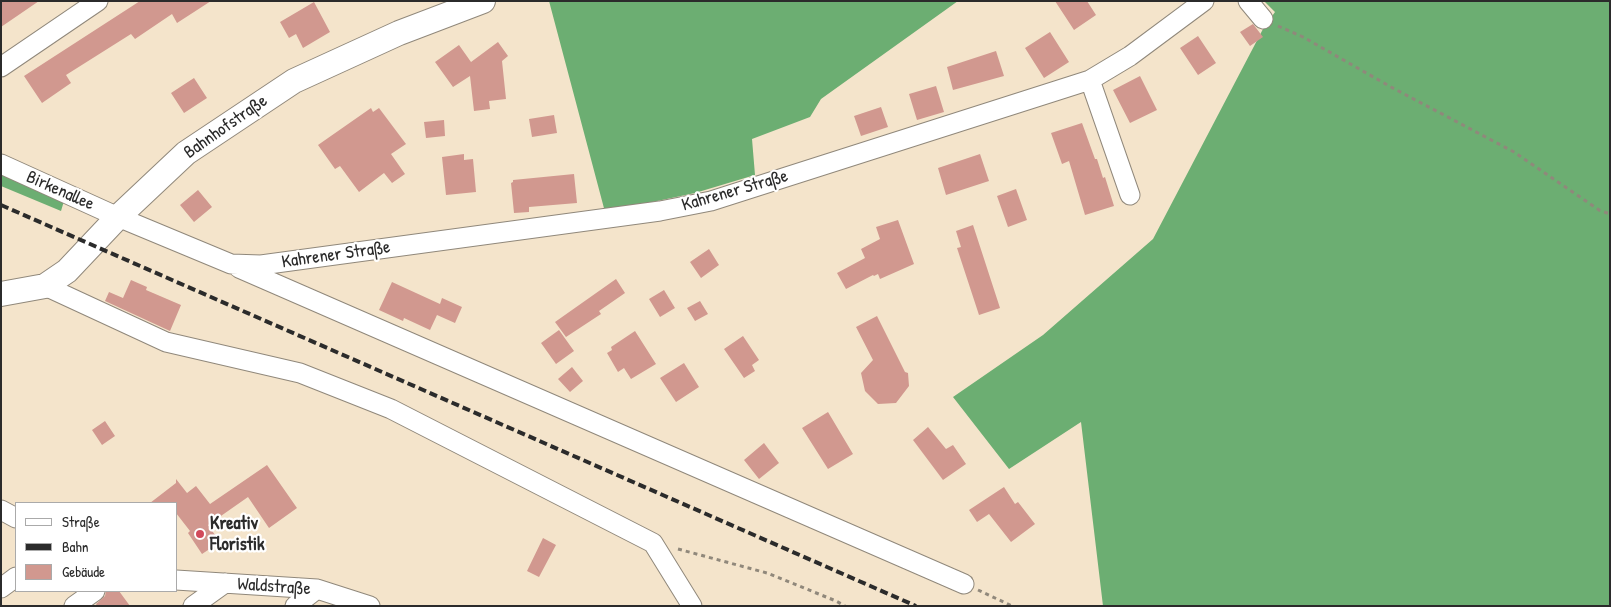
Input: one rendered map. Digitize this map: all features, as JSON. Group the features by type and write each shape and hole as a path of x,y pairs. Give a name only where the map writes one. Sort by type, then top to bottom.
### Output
{"main road":[{"name":"Bahnhofstraße","path":"1,294 45,286 67,271 118,217 186,153 294,81 399,33 483,1"}],"street":[{"path":"1,67 98,1"},
{"name":"Kahrener Straße","path":"231,264 261,265 660,211 711,201 1090,80 1130,56 1204,1"},
{"path":"1248,1 1263,19"},
{"path":"1090,80 1130,195"},
{"name":"Birkenallee","path":"1,164 118,217"},
{"name":"Kahrener Straße","path":"118,217 231,264 964,584"},
{"path":"45,286 166,342 300,373 391,409 654,543 692,606"},
{"path":"1,510 15,517"},
{"path":"1,588 15,578"},
{"name":"Waldstraße","path":"178,580 317,589 370,606"},
{"path":"193,606 225,583"},
{"path":"295,606 317,589"},
{"path":"74,606 94,592"}],"path":[{"path":"1263,19 1304,37 1391,87 1514,152 1599,210 1610,214"},
{"path":"654,543 767,573 845,606"},
{"path":"964,584 1012,606"}],"green space":[{"path":"549,1 958,1 821,99 810,117 752,139 755,175 695,193 605,212"},
{"path":"1264,1 1610,1 1610,606 1103,606 1081,422 1009,469 953,397 1043,335 1153,239 1263,29 1275,12"},
{"path":"1,172 64,201 61,211 1,186"}],"building":[{"path":"1,1 39,1 1,27"},
{"path":"140,1 211,1 177,23 172,14 135,39 131,34 66,75 71,83 42,103 24,76"},
{"path":"1055,1 1087,1 1096,15 1074,30"},
{"path":"314,2 330,32 303,48 296,34 289,38 280,22"},
{"path":"1253,24 1263,37 1250,46 1240,32"},
{"path":"1050,32 1069,62 1044,78 1025,48"},
{"path":"1198,36 1216,63 1198,75 1180,48"},
{"path":"498,42 508,56 502,61 506,99 489,101 490,109 474,111 470,76 453,87 435,62 459,45 471,62"},
{"path":"996,51 1004,76 953,90 947,67"},
{"path":"1140,76 1157,110 1130,123 1113,90"},
{"path":"194,78 207,98 184,113 171,93"},
{"path":"936,86 944,112 917,120 909,94"},
{"path":"881,107 888,127 861,136 854,116"},
{"path":"371,108 373,112 379,108 406,144 391,154 405,174 392,183 384,173 359,192 340,166 335,169 318,145"},
{"path":"554,115 557,133 532,137 529,119"},
{"path":"444,120 445,136 426,138 424,122"},
{"path":"1082,123 1103,178 1105,177 1114,206 1085,215 1069,161 1062,164 1051,133"},
{"path":"464,154 464,160 473,159 476,192 446,195 442,157"},
{"path":"980,154 989,181 946,195 938,168"},
{"path":"574,174 577,203 529,207 529,212 514,213 511,183 513,180"},
{"path":"1016,189 1027,220 1008,227 997,196"},
{"path":"198,190 212,207 194,222 180,205"},
{"path":"898,220 914,264 880,279 878,274 873,275 846,289 837,273 865,258 861,249 880,239 876,227"},
{"path":"973,225 1000,308 979,315 957,248 961,247 956,231"},
{"path":"709,249 719,265 701,278 690,262"},
{"path":"616,279 625,293 599,311 601,314 566,337 555,322"},
{"path":"131,280 147,287 146,290 181,305 170,331 105,301 109,292 123,298"},
{"path":"392,282 440,304 442,298 462,307 455,323 437,315 430,330 404,318 403,321 379,310"},
{"path":"664,290 675,308 660,317 649,299"},
{"path":"700,301 708,314 695,321 687,308"},
{"path":"877,316 905,372 908,373 909,386 896,403 878,404 865,391 861,373 873,360 856,327"},
{"path":"559,330 574,351 556,364 541,343"},
{"path":"635,331 656,364 631,379 624,368 618,372 607,353 612,350 611,347"},
{"path":"743,336 759,360 752,365 755,371 744,378 724,349"},
{"path":"684,363 699,387 676,402 660,378"},
{"path":"572,367 583,381 570,392 558,379"},
{"path":"828,412 853,454 828,469 802,428"},
{"path":"105,421 115,436 102,445 92,430"},
{"path":"928,427 946,449 953,445 966,464 943,480 913,440"},
{"path":"764,443 779,463 759,479 744,460"},
{"path":"267,465 297,508 269,528 248,497 208,525 220,542 202,554 188,533 190,531 178,516 178,502 151,502 176,483 176,479 187,493 196,486 210,504"},
{"path":"1004,487 1015,504 1018,502 1035,524 1011,542 989,514 977,522 969,510"},
{"path":"543,538 556,545 539,577 527,571"},
{"path":"106,592 120,592 130,606 97,606 96,604 105,596"}],"railway":[{"path":"1,205 916,606"}],"place":[{"name":"Kreativ Floristik","path":"200,534"}]}
